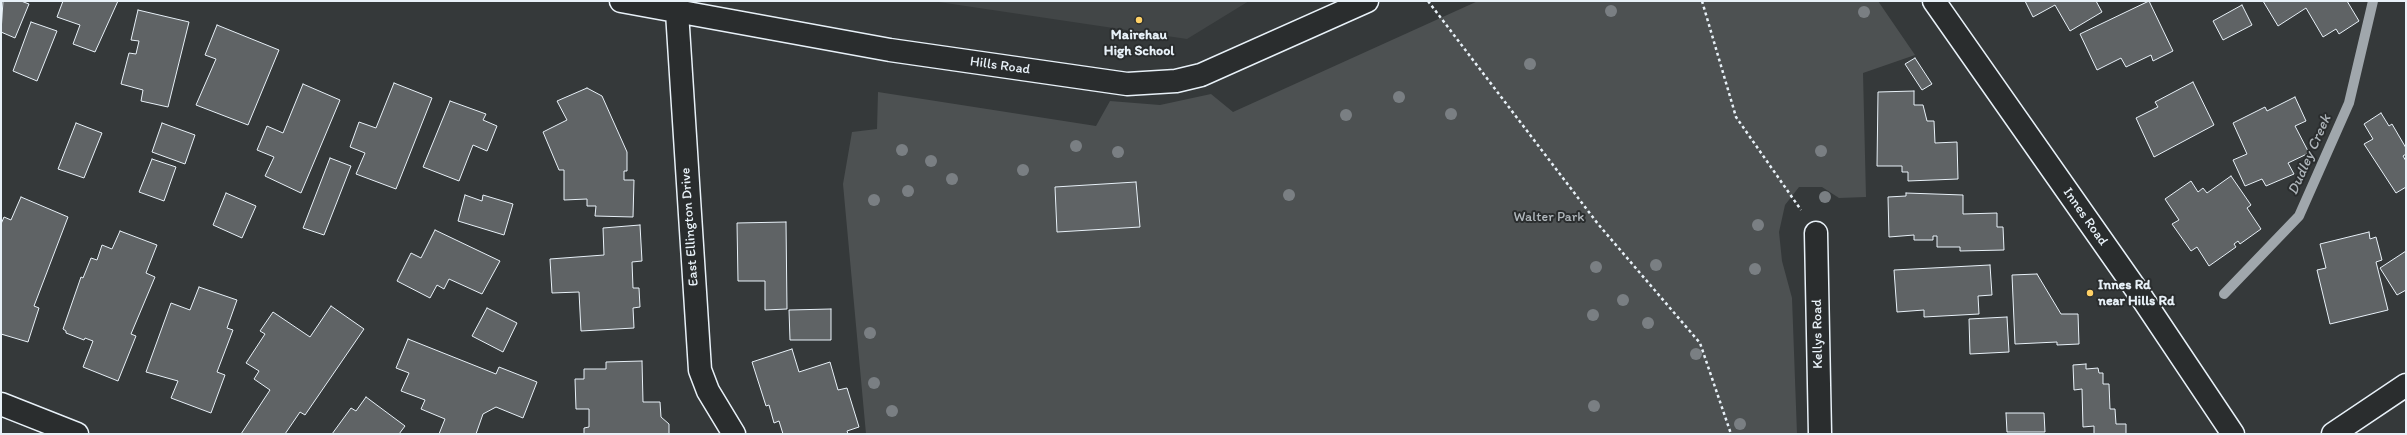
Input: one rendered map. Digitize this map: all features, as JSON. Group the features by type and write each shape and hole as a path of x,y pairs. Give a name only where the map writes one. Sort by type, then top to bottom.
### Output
{"street":[{"name":"Hills Road","path":"621,1 890,50 1127,84 1176,81 1201,75 1367,1"},
{"name":"Innes Road","path":"1934,1 2138,292 2233,434"},
{"name":"East Ellington Drive","path":"677,12 700,370 708,391 734,434"},
{"name":"Kellys Road","path":"1816,233 1820,434"},
{"path":"2333,434 2406,385"},
{"path":"1,404 77,434"}],"path":[{"path":"1428,1 1598,224 1700,343 1731,434"},
{"path":"1702,1 1736,117 1816,233"}],"shaded area":[{"name":"Mairehau High School","path":"932,1 1249,1 1187,39"}],"green space":[{"name":"Walter Park","path":"1478,1 1878,1 1915,55 1863,73 1866,197 1839,198 1822,187 1799,187 1785,205 1779,232 1782,261 1792,298 1797,434 866,434 843,184 852,132 877,129 878,92 1096,126 1110,101 1160,105 1211,94 1233,112"}],"building":[{"path":"3,1 21,1 29,4 15,38 1,32"},
{"path":"63,1 118,1 95,52 73,44 80,25 57,17"},
{"path":"2025,1 2096,1 2102,12 2070,31 2055,5 2033,17"},
{"path":"2149,1 2173,51 2153,61 2151,55 2126,67 2121,58 2097,70 2080,34"},
{"path":"2263,1 2347,1 2359,21 2339,34 2336,29 2323,37 2306,8 2278,26"},
{"path":"2242,5 2252,25 2223,40 2213,21"},
{"path":"138,10 189,22 168,107 141,101 143,90 121,84 129,53 136,54 139,41 131,40"},
{"path":"31,22 57,31 37,81 13,71"},
{"path":"217,25 279,50 248,125 196,105 216,59 205,55"},
{"path":"1915,58 1932,84 1922,90 1905,64"},
{"path":"2193,82 2214,125 2154,157 2136,118 2158,107 2155,102"},
{"path":"394,83 432,98 396,189 356,174 365,153 350,147 359,122 376,128"},
{"path":"303,84 340,100 301,193 265,176 274,157 257,150 267,126 283,133"},
{"path":"587,88 602,96 627,152 627,171 624,171 624,180 634,180 633,217 595,216 596,206 587,206 587,199 564,200 564,170 559,170 543,132 567,120 557,101"},
{"path":"1914,91 1914,105 1923,105 1927,121 1934,121 1935,143 1957,142 1958,179 1908,181 1908,172 1902,172 1902,166 1877,166 1878,92"},
{"path":"2295,97 2306,121 2295,126 2309,153 2288,163 2294,174 2266,186 2262,179 2245,186 2233,160 2247,154 2233,123 2265,107 2267,111"},
{"path":"450,101 486,114 483,120 497,126 487,151 473,145 459,181 423,167"},
{"path":"2381,113 2389,126 2392,124 2406,148 2406,154 2403,156 2406,161 2406,187 2396,193 2364,144 2373,139 2364,124"},
{"path":"76,123 102,133 84,178 58,169"},
{"path":"162,123 195,135 185,164 152,152"},
{"path":"330,158 351,166 324,235 303,228"},
{"path":"152,159 176,167 164,201 139,192"},
{"path":"2231,176 2251,205 2247,208 2261,229 2240,244 2238,241 2234,244 2236,247 2209,266 2197,247 2191,251 2172,224 2179,220 2165,199 2191,181 2198,192 2203,188 2207,193"},
{"path":"1136,182 1140,227 1057,232 1055,187"},
{"path":"226,193 256,206 242,238 213,225"},
{"path":"1906,193 1963,195 1963,214 1997,213 1997,227 2003,227 2004,250 1960,251 1960,247 1937,247 1937,236 1933,236 1933,240 1914,240 1914,235 1889,237 1888,197 1906,196"},
{"path":"465,195 482,201 483,195 513,204 504,235 458,221"},
{"path":"21,197 68,217 34,306 39,308 28,342 1,334 1,224 4,217 11,220"},
{"path":"786,222 787,309 765,310 765,281 738,281 737,223"},
{"path":"640,225 642,261 632,262 633,288 639,288 640,307 633,308 634,328 581,331 579,292 552,293 550,259 604,255 603,228"},
{"path":"435,230 500,261 482,294 449,279 444,289 437,285 430,298 397,281 411,253 421,258"},
{"path":"120,231 157,245 146,273 155,277 131,334 136,336 118,381 83,367 93,341 85,338 84,340 66,333 63,329 81,277 83,278 91,258 97,260 102,245 112,249"},
{"path":"2369,232 2370,239 2376,237 2382,260 2376,262 2388,310 2330,324 2317,270 2326,268 2320,244"},
{"path":"2406,251 2406,290 2397,295 2380,268"},
{"path":"1990,265 1992,295 1978,296 1979,314 1924,317 1924,310 1897,312 1894,270"},
{"path":"2037,274 2061,314 2078,314 2079,344 2057,345 2057,342 2015,344 2012,275"},
{"path":"199,287 237,300 227,328 233,330 217,372 225,375 211,413 171,398 178,381 146,372 171,303 190,310"},
{"path":"331,306 364,329 305,415 300,412 285,434 241,434 270,390 254,379 259,371 246,363 265,334 260,331 273,312 310,337"},
{"path":"487,308 517,323 503,352 472,336"},
{"path":"831,309 831,340 790,340 789,310"},
{"path":"2007,317 2009,352 1970,354 1969,319"},
{"path":"408,339 496,374 499,367 537,382 523,418 496,407 483,414 476,434 439,434 445,419 421,409 425,400 401,391 409,373 396,368"},
{"path":"792,349 799,372 830,362 838,390 847,388 859,427 847,431 848,434 783,434 779,421 774,423 769,405 766,406 752,362"},
{"path":"642,361 643,402 660,402 661,417 669,424 669,434 584,434 584,428 589,427 589,409 576,409 575,379 584,379 584,369 606,369 606,362"},
{"path":"2086,364 2086,369 2098,368 2099,373 2103,373 2103,384 2109,384 2110,409 2115,409 2116,424 2126,424 2126,434 2094,434 2094,426 2083,427 2082,389 2074,390 2073,365"},
{"path":"366,397 405,426 399,434 332,434 351,408 356,411"},
{"path":"2006,413 2044,413 2045,432 2007,432"}],"waterway":[{"name":"Dudley Creek","path":"2224,294 2299,216 2349,103 2373,1"}],"place":[{"name":"Mairehau High School","path":"1139,20"},
{"name":"Innes Rd near Hills Rd","path":"2090,293"}]}
